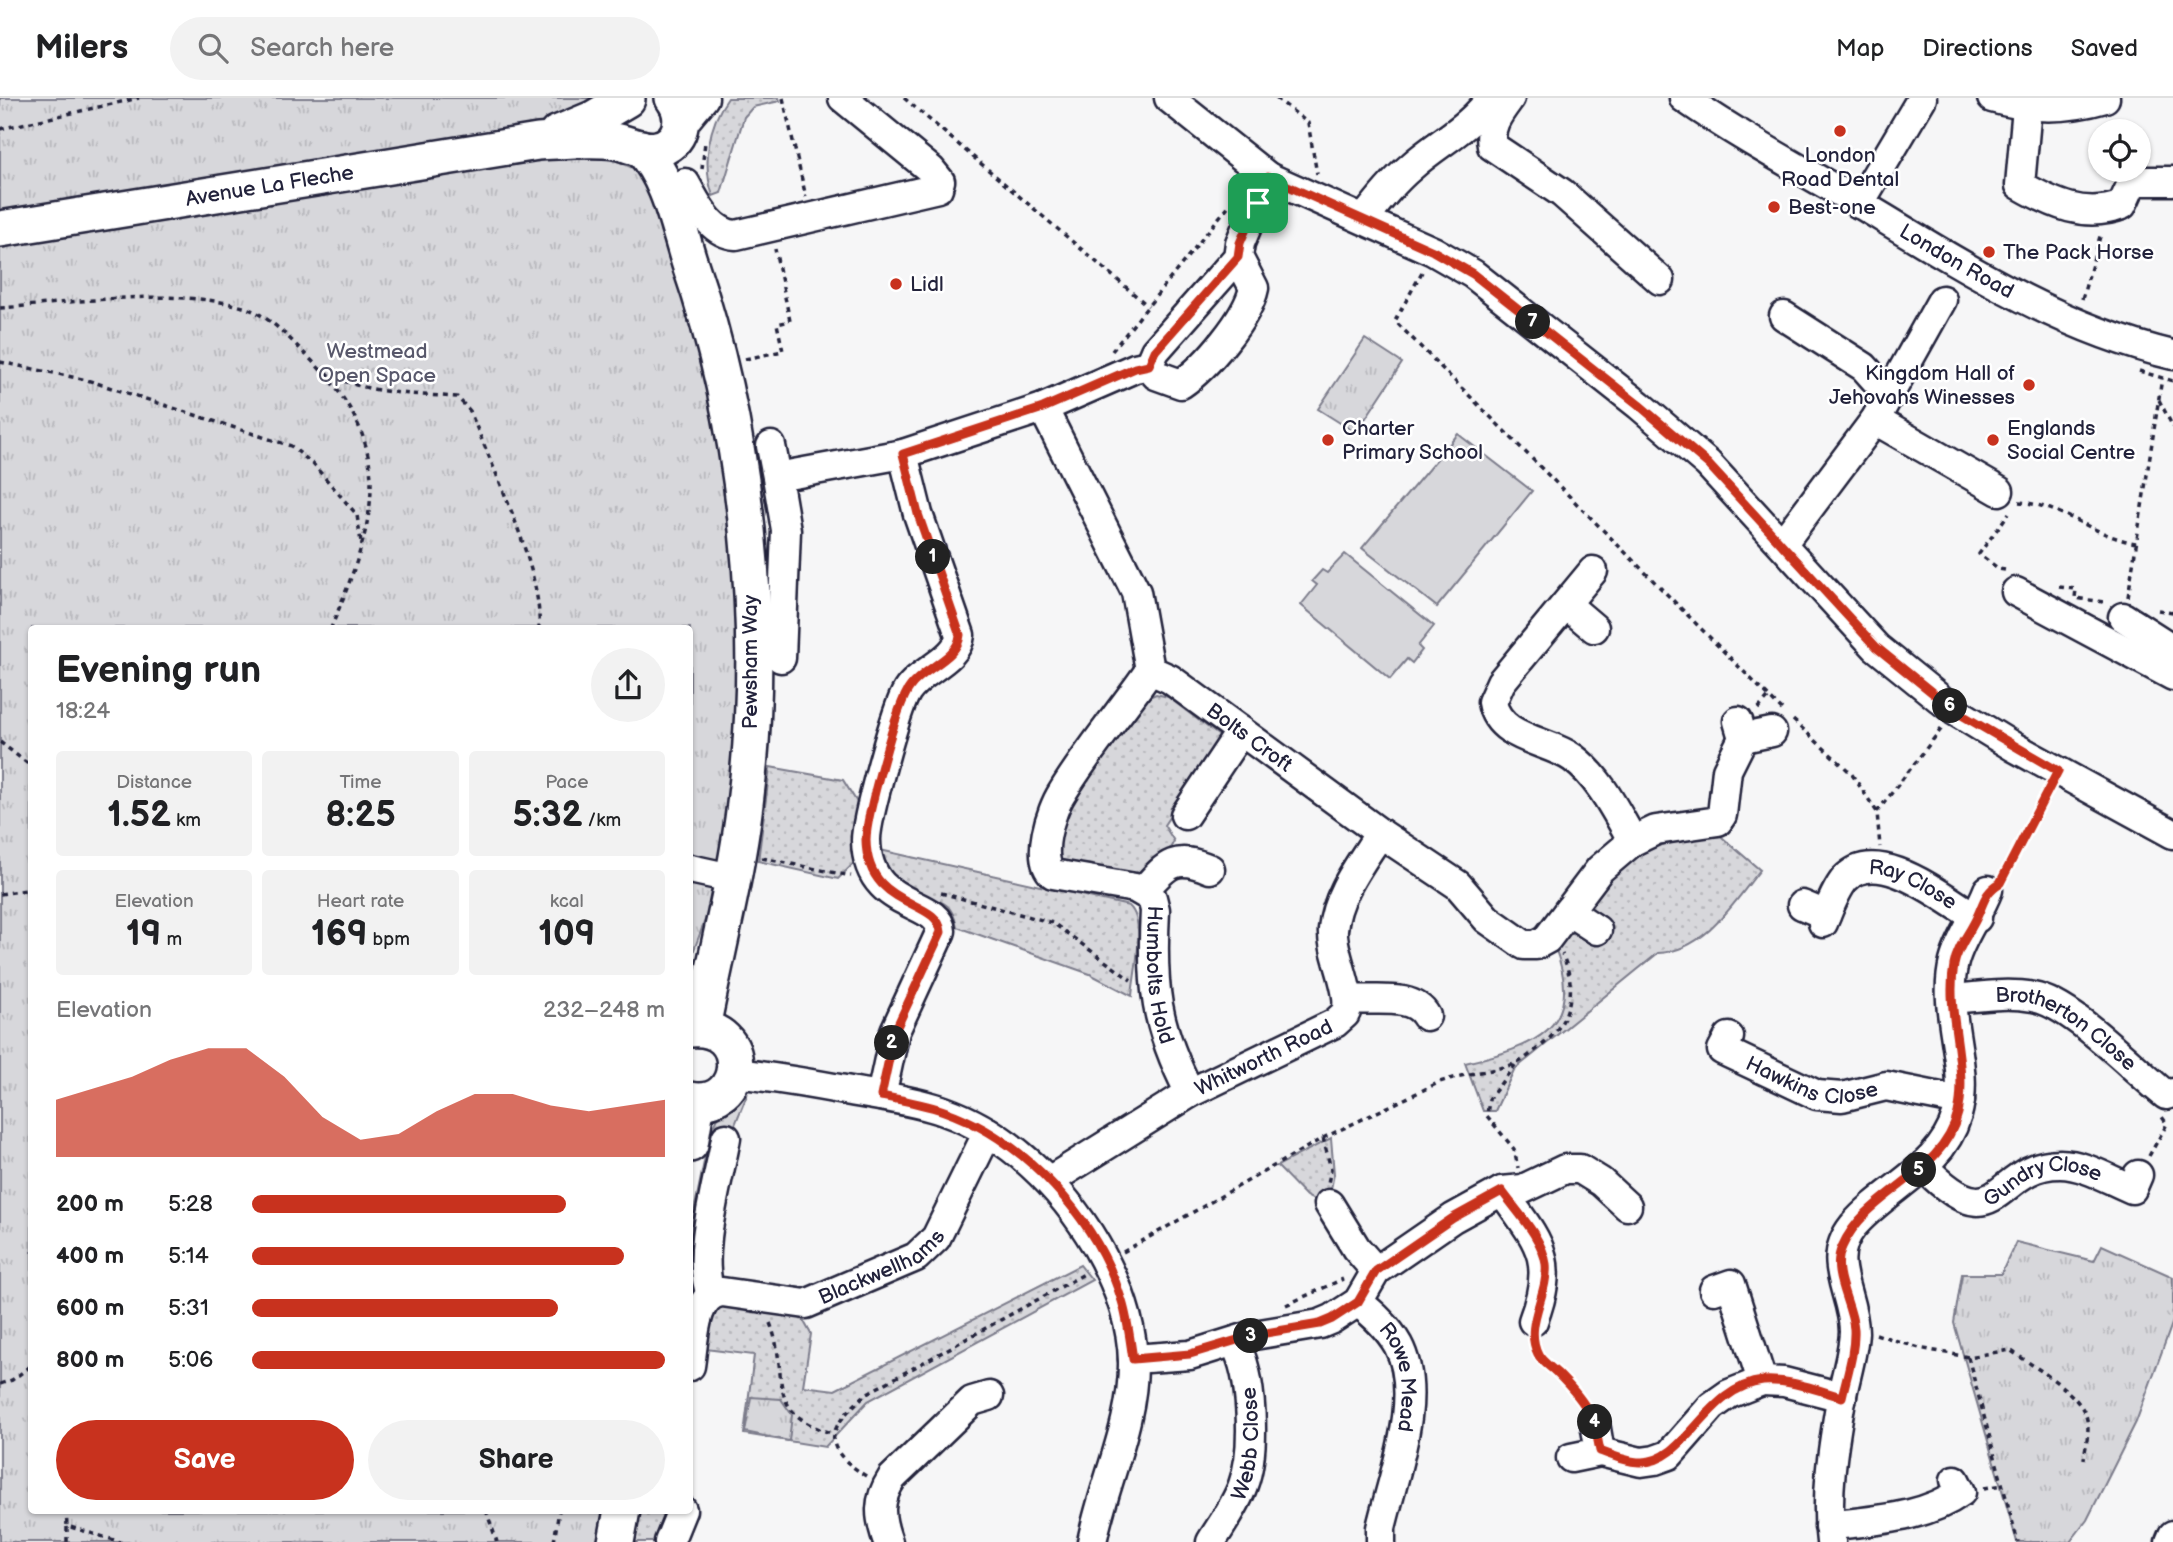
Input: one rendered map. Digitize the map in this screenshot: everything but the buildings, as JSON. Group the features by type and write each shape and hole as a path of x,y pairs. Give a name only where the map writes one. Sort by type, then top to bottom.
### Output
{"main road":[{"name":"Avenue La Fleche","path":"628,99 621,110 620,126 638,147"},
{"name":"Avenue La Fleche","path":"538,142 593,119 628,99"},
{"name":"Avenue La Fleche","path":"0,229 538,142 597,140 660,149 677,120"},
{"name":"Pewsham Way","path":"677,120 685,183 695,231 702,296"},
{"name":"Pewsham Way","path":"638,147 654,164 666,187 702,296 722,381 745,516 753,628 753,711 745,805 696,1029"},
{"path":"693,1101 721,1094 734,1073 732,1049 714,1031 696,1029"},
{"path":"616,1542 621,1514"}],"street":[{"name":"Avenue La Fleche","path":"677,120 704,98"},
{"path":"685,183 710,222 723,232 736,235 937,188 940,181 932,170 843,98"},
{"path":"1169,98 1268,177 1433,251 1473,274 1639,405 1708,464 1876,647 1955,711 2173,834"},
{"path":"1364,219 1392,184 1439,144 1458,134 1479,116 1491,98"},
{"path":"1510,98 1494,121 1489,135 1492,146 1562,193 1660,280"},
{"name":"London Road","path":"1684,98 1744,139 1956,262 2047,310 2167,366"},
{"path":"1859,204 1922,98"},
{"path":"1992,98 2027,107 2105,98"},
{"path":"2027,107 2020,184 2061,205 2087,212 2107,210 2122,205 2133,181 2173,181"},
{"path":"1149,365 1155,351 1238,257 1240,243 1268,177"},
{"path":"1149,365 1156,375 1181,384 1193,376 1221,344 1249,302 1254,288 1238,257"},
{"path":"1782,544 1875,420 1942,300"},
{"path":"1784,316 1864,367 1889,395"},
{"path":"777,477 903,454 1043,408 1135,368 1149,365"},
{"path":"1043,408 1136,592 1150,670"},
{"path":"1875,420 2008,497"},
{"path":"771,446 786,530 781,658"},
{"path":"881,1096 895,1031 941,932 939,920 933,914 898,899 878,881 866,841 869,819 903,698 916,679 956,648 960,635 918,514 903,454"},
{"path":"1593,571 1501,682 1494,692 1494,710 1510,729 1570,756 1587,769 1600,785 1633,841"},
{"path":"2014,582 2144,633 2173,649"},
{"path":"1567,605 1594,628"},
{"path":"2121,609 2144,633 2173,676"},
{"name":"Bolts Croft","path":"1150,670 1170,679 1380,832 1458,885 1487,919 1519,943 1530,946 1542,943 1600,869 1633,841 1656,830 1709,824 1720,819 1725,777 1740,729 1772,732"},
{"name":"Humbolts Hold","path":"1150,670 1061,793 1052,817 1045,856 1048,870 1060,876 1143,891 1155,904 1153,978 1161,1027 1191,1093"},
{"path":"1185,815 1241,731"},
{"name":"Whitworth Road","path":"1049,1181 1191,1093 1335,1023 1348,1011 1348,999 1335,952 1334,918 1340,900 1380,832"},
{"path":"1143,891 1165,868 1175,863 1188,860 1210,869"},
{"name":"Ray Close","path":"1817,914 1845,880 1867,866 1881,866 1909,877 1977,918"},
{"path":"693,870 731,878"},
{"path":"1963,1487 1945,1504 1830,1534 1831,1462 1853,1350 1854,1328 1838,1264 1840,1249 1853,1226 1924,1167 1950,1133 1959,1101 1952,999 1954,962 1988,890"},
{"path":"1560,921 1597,930"},
{"name":"Brotherton Close","path":"1952,999 1991,995 2045,1000 2065,1011 2166,1100"},
{"path":"1348,999 1411,1002 1422,1007 1426,1016"},
{"name":"Hawkins Close","path":"1729,1037 1722,1050 1817,1096 1842,1097 1886,1086 1959,1101"},
{"path":"734,1073 881,1096 944,1111 988,1132 1049,1181 1085,1225 1106,1262 1124,1307 1133,1359 1128,1418 1092,1542"},
{"name":"Blackwellhams","path":"711,1294 722,1292 806,1304 824,1299 925,1251 940,1230 988,1132"},
{"path":"693,1351 702,1306 711,1294 706,1269 726,1138"},
{"name":"Gundry Close","path":"1924,1167 1946,1189 1962,1199 1975,1200 1997,1195 2036,1169 2059,1164 2082,1169 2132,1189"},
{"path":"1133,1359 1190,1354 1273,1330 1320,1324 1358,1302 1376,1271 1453,1218 1565,1169 1580,1169 1601,1182 1627,1206"},
{"path":"1512,1190 1546,1265 1544,1308"},
{"path":"1340,1211 1376,1271"},
{"path":"1714,1290 1731,1284 1762,1381"},
{"name":"Rowe Mead","path":"1358,1302 1389,1331 1405,1362 1408,1466 1386,1506 1381,1542"},
{"name":"Webb Close","path":"1211,1542 1242,1488 1248,1458 1248,1387 1241,1354 1234,1342"},
{"path":"1571,1458 1600,1451 1641,1462 1669,1455 1713,1406 1729,1394 1762,1381 1784,1382 1842,1397"},
{"path":"888,1542 880,1510 885,1488 904,1465 981,1394"},
{"path":"1595,1423 1600,1451"},
{"path":"669,1542 680,1514"},
{"path":"2170,1542 2173,1535"}],"path":[{"path":"0,129 139,98"},
{"path":"904,98 1148,306"},
{"path":"1276,98 1308,123 1319,183 1313,196"},
{"path":"1104,383 1104,362 1232,201"},
{"path":"2082,300 2107,210"},
{"path":"1433,251 1395,321 1768,698 1851,773 1877,813 1881,866"},
{"path":"0,308 124,300 218,301 246,307 280,330 323,372 357,417 368,443 372,478 370,512 353,576 332,625"},
{"path":"0,362 88,380 291,446 313,464 357,515 362,544"},
{"path":"2049,585 2076,589 2075,598 2121,609 2136,543 2158,398 2167,366"},
{"path":"323,372 343,382 377,390 457,397 470,411 516,523 533,584 539,625"},
{"path":"2158,398 2173,427"},
{"path":"2014,582 1979,554 2008,497 2043,505 2102,534 2136,543"},
{"path":"2144,633 2173,612"},
{"path":"1877,813 1955,711"},
{"path":"0,742 28,764"},
{"path":"1988,890 2000,883 2058,771"},
{"path":"0,894 28,890"},
{"path":"1512,1190 1514,1149 1487,1116 1489,1099 1516,1064 1553,1037 1568,1011 1571,977 1560,921"},
{"path":"885,1488 840,1459 835,1447 834,1434 847,1412 866,1394 1106,1262 1323,1138 1450,1079 1516,1064"},
{"path":"2132,1189 2166,1124 2166,1100"},
{"path":"1323,1138 1331,1169 1324,1192 1340,1211"},
{"path":"769,1300 768,1317 778,1344 778,1377 784,1399 799,1418 834,1434"},
{"path":"1544,1308 1538,1354 1580,1396 1595,1423"},
{"path":"1854,1328 1899,1339 1919,1348 1968,1357 2010,1350 2072,1395 2088,1421 2084,1460"},
{"path":"1968,1357 2018,1542"},
{"path":"0,1384 12,1380 28,1368"},
{"path":"1963,1487 2003,1485"},
{"path":"66,1514 69,1542"},
{"path":"487,1514 497,1542"},
{"path":"554,1542 558,1514"},
{"path":"67,1526 121,1542"}],"green space":[{"name":"Westmead Open Space","path":"0,98 607,98 605,155 637,170 661,207 709,391 734,513 743,685 722,853 711,883 713,898 693,953 693,625 28,625 28,1514 603,1514 599,1542 0,1542"},
{"path":"728,98 779,98 780,101 753,107 744,117 721,193 713,196 708,171 709,145 716,120"},
{"path":"1365,339 1402,363 1356,433 1318,409"},
{"path":"1458,434 1532,491 1437,607 1362,548"},
{"path":"1345,554 1434,626 1418,646 1422,650 1412,663 1407,659 1390,679 1301,605 1317,585 1312,581 1322,570 1327,573"},
{"path":"1156,694 1168,697 1222,738 1164,825 1174,841 1154,879 1061,863 1052,859 1056,820 1142,700"},
{"path":"770,767 843,780 858,804 853,822 856,861 838,879 758,861"},
{"path":"1716,832 1760,870 1728,911 1704,935 1690,944 1658,953 1514,1070 1495,1111 1483,1111 1465,1063 1513,1050 1548,1030 1559,1015 1564,997 1562,974 1554,945 1603,878 1660,839"},
{"path":"880,850 1129,906 1134,913 1138,935 1132,996 1090,974 957,927 954,915 943,903 913,893 896,880"},
{"path":"747,1095 726,1147 705,1229 694,1302 802,1318 811,1334 803,1386 835,1390 1080,1265 1092,1280 868,1401 825,1447 744,1434 754,1355 693,1347 693,1216 707,1147 717,1119 727,1105"},
{"path":"1331,1138 1334,1174 1330,1194 1318,1202 1306,1196 1277,1166"},
{"path":"2016,1242 2094,1261 2102,1245 2173,1277 2173,1321 2136,1422 2087,1520 2070,1542 2017,1542 1954,1323 1962,1274 2001,1274"},
{"path":"751,1397 781,1399 792,1415 789,1441 745,1432"},
{"path":"633,1514 671,1514 662,1542 629,1542"}],"place":[{"name":"London Road Dental","path":"1840,131"},
{"name":"Best-one","path":"1774,207"},
{"name":"The Pack Horse","path":"1989,252"},
{"name":"Lidl","path":"896,284"},
{"name":"Kingdom Hall of Jehovahs Winesses","path":"2029,385"},
{"name":"Charter Primary School","path":"1328,440"},
{"name":"Englands Social Centre","path":"1993,440"}],"route":[{"path":"1268,177 1357,215 1433,251 1473,274 1639,405 1708,464 1876,647 1955,711 2058,771 2000,883 1988,890 1954,962 1952,999 1960,1080 1957,1114 1950,1133 1941,1149 1924,1167 1853,1226 1840,1249 1838,1264 1854,1328 1853,1350 1842,1397 1784,1382 1762,1381 1729,1394 1713,1406 1669,1455 1641,1462 1600,1451 1595,1423 1580,1396 1538,1354 1533,1321 1541,1300 1546,1265 1536,1239 1502,1191 1453,1218 1376,1271 1358,1302 1332,1319 1320,1324 1273,1330 1190,1354 1133,1359 1121,1300 1106,1262 1085,1225 1049,1181 1019,1154 988,1132 963,1119 944,1111 881,1096 895,1031 938,944 941,925 933,914 898,899 887,892 878,881 866,841 869,819 903,698 916,679 956,648 960,635 918,514 903,454 1043,408 1135,368 1149,365 1155,351 1223,270 1238,257 1240,243 1258,203 1268,177"}]}
